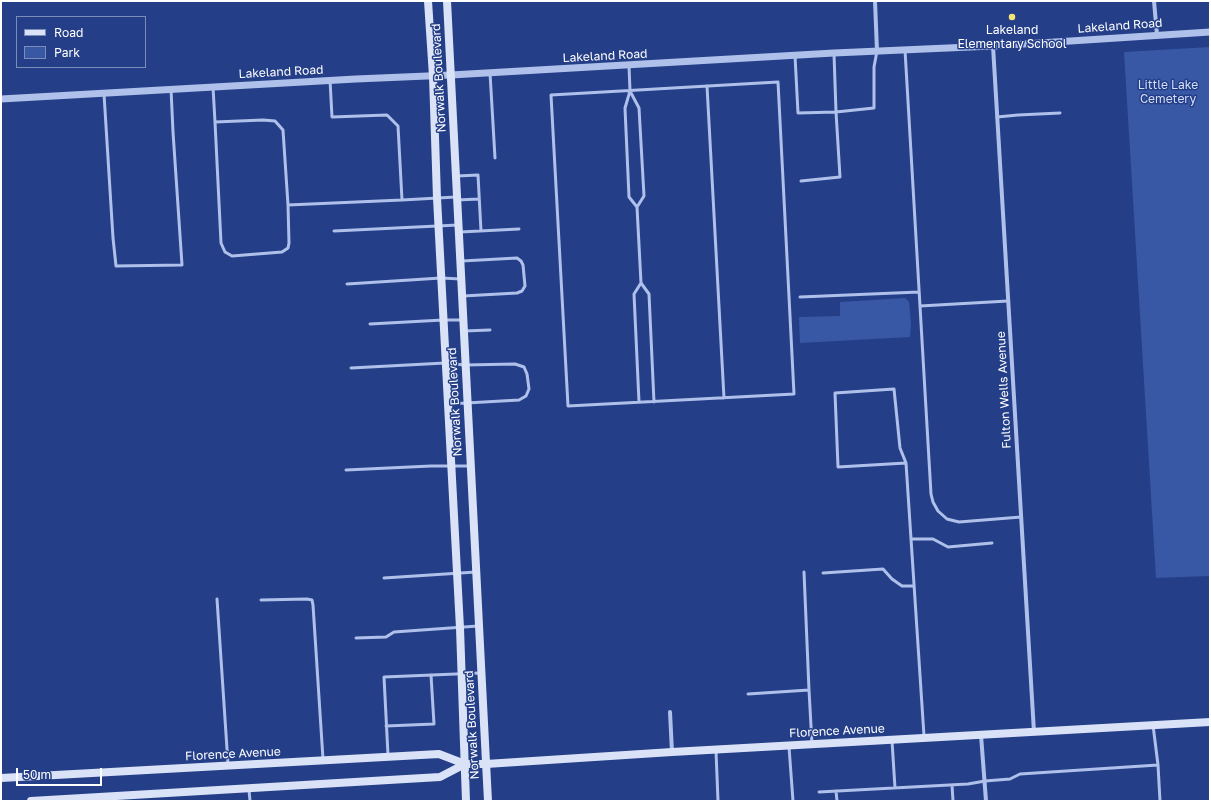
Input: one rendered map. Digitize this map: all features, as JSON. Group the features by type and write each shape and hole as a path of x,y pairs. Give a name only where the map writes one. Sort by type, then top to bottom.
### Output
{"main road":[{"name":"Norwalk Boulevard","path":"428,1 433,76 436,198 460,628 466,801"},
{"name":"Norwalk Boulevard","path":"447,1 488,801"},
{"name":"Florence Avenue","path":"1,778 439,754 465,764 486,764 716,749 1210,722"},
{"name":"Florence Avenue","path":"31,801 93,799 440,777 465,764"}],"street":[{"path":"875,1 878,51"},
{"path":"1154,1 1158,35"},
{"name":"Lakeland Road","path":"1,99 330,80 629,66 878,51 993,46 1210,32"},
{"name":"Fulton Wells Avenue","path":"993,46 1034,732"},
{"path":"670,712 672,752"},
{"path":"981,735 986,801"}],"lane":[{"path":"905,50 931,494 938,511 947,519 959,522 1021,516"},
{"path":"795,56 798,113 836,112 874,108 874,67 878,51"},
{"path":"801,181 840,177 834,54"},
{"path":"629,66 630,91 625,108 629,197 637,207"},
{"path":"490,73 495,158"},
{"path":"330,80 332,117 387,115 398,126 402,200"},
{"path":"778,82 794,394 568,406 551,96 630,91 778,82"},
{"path":"707,86 724,398"},
{"path":"213,87 221,243 225,252 232,256 282,252 288,248 289,243 283,130 275,121 215,122"},
{"path":"104,93 116,266 182,265 171,89"},
{"path":"630,91 639,108 644,196 637,207 641,283 649,294 654,402"},
{"path":"997,117 1060,113"},
{"path":"455,176 478,175 481,230"},
{"path":"288,204 436,198 479,199"},
{"path":"334,231 438,226 481,230 519,228"},
{"path":"460,262 517,258 523,265 524,286 522,291 517,294 462,296"},
{"path":"347,284 441,278 461,279"},
{"path":"640,402 634,294 641,283"},
{"path":"800,297 919,292"},
{"path":"920,306 1008,301"},
{"path":"370,324 463,320"},
{"path":"463,331 490,330"},
{"path":"351,368 445,363 465,365 515,364 524,366 529,388 526,396 519,400 448,404"},
{"path":"906,463 838,467 834,393 894,389 900,448 906,463 924,738"},
{"path":"346,470 451,465 470,466"},
{"path":"911,539 932,539 948,547 992,543"},
{"path":"823,573 883,569 892,579 902,586 914,586"},
{"path":"384,578 457,572 476,572"},
{"path":"804,572 812,744"},
{"path":"218,599 228,766"},
{"path":"261,600 307,599 312,600 314,605 323,761"},
{"path":"356,638 386,637 394,632 478,626"},
{"path":"388,757 384,677 481,673"},
{"path":"386,726 434,724 431,675"},
{"path":"748,694 809,690"},
{"path":"1153,725 1158,765 1160,801"},
{"path":"892,740 895,788"},
{"path":"789,745 793,801"},
{"path":"716,749 718,801"},
{"path":"819,792 968,784 1010,779 1020,774 1158,765"},
{"path":"952,785 953,801"},
{"path":"249,788 250,801"},
{"path":"836,791 836,801"}],"green space":[{"name":"Little Lake Cemetery","path":"1210,47 1210,576 1156,578 1124,52"},
{"path":"905,298 909,302 911,324 910,337 800,343 799,317 840,316 840,302"}],"place":[{"name":"Lakeland Elementary School","path":"1012,17"}]}
